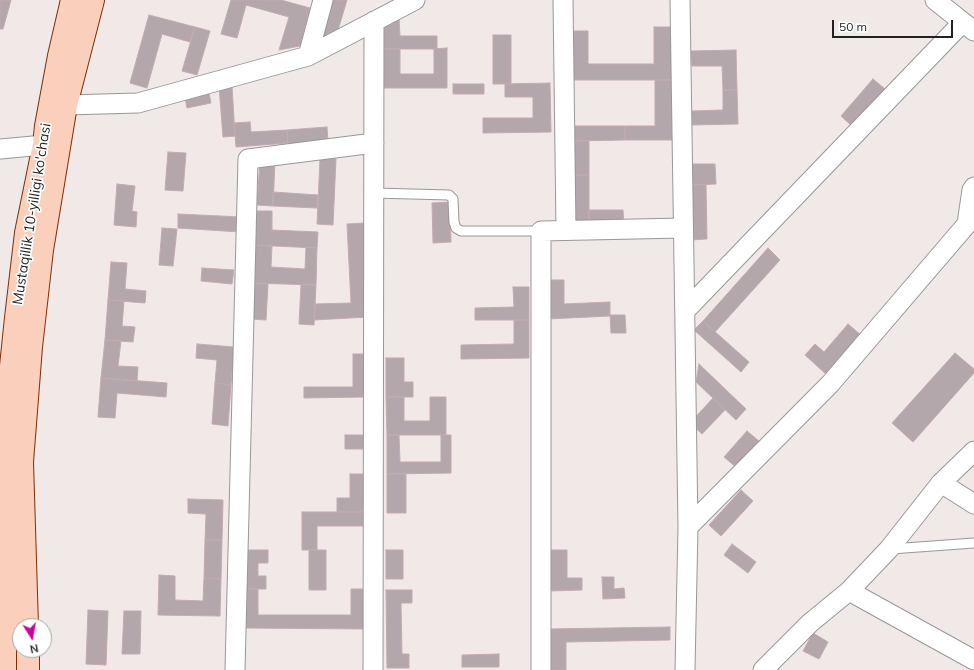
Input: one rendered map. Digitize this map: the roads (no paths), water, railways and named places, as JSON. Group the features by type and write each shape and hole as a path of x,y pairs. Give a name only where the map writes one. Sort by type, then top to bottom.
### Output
{"main road":[{"name":"Mustaqillik 10-yilligi ko'chasi","path":"5,670 3,443 26,233 44,144 56,72 72,0"},
{"name":"Mustaqillik 10-yilligi ko'chasi","path":"27,618 22,462 31,347 42,250 66,105 93,0"},
{"path":"28,658 28,670"}],"street":[{"path":"308,56 323,0"},
{"path":"66,105 138,102 308,56 414,0"},
{"path":"563,0 566,230"},
{"path":"680,0 688,527 685,670"},
{"path":"685,311 968,26 935,0"},
{"path":"373,670 374,21"},
{"path":"235,670 248,159 374,143"},
{"path":"0,149 44,144"},
{"path":"688,527 830,384 967,224 972,190 974,187"},
{"path":"541,670 542,231 683,228"},
{"path":"763,670 810,623 849,591 889,549 941,483 974,450"},
{"path":"941,483 974,504"},
{"path":"849,591 974,660"}],"lane":[{"path":"374,193 449,195 453,199 454,222 456,228 461,231 542,231"},
{"path":"889,549 974,543"}]}
